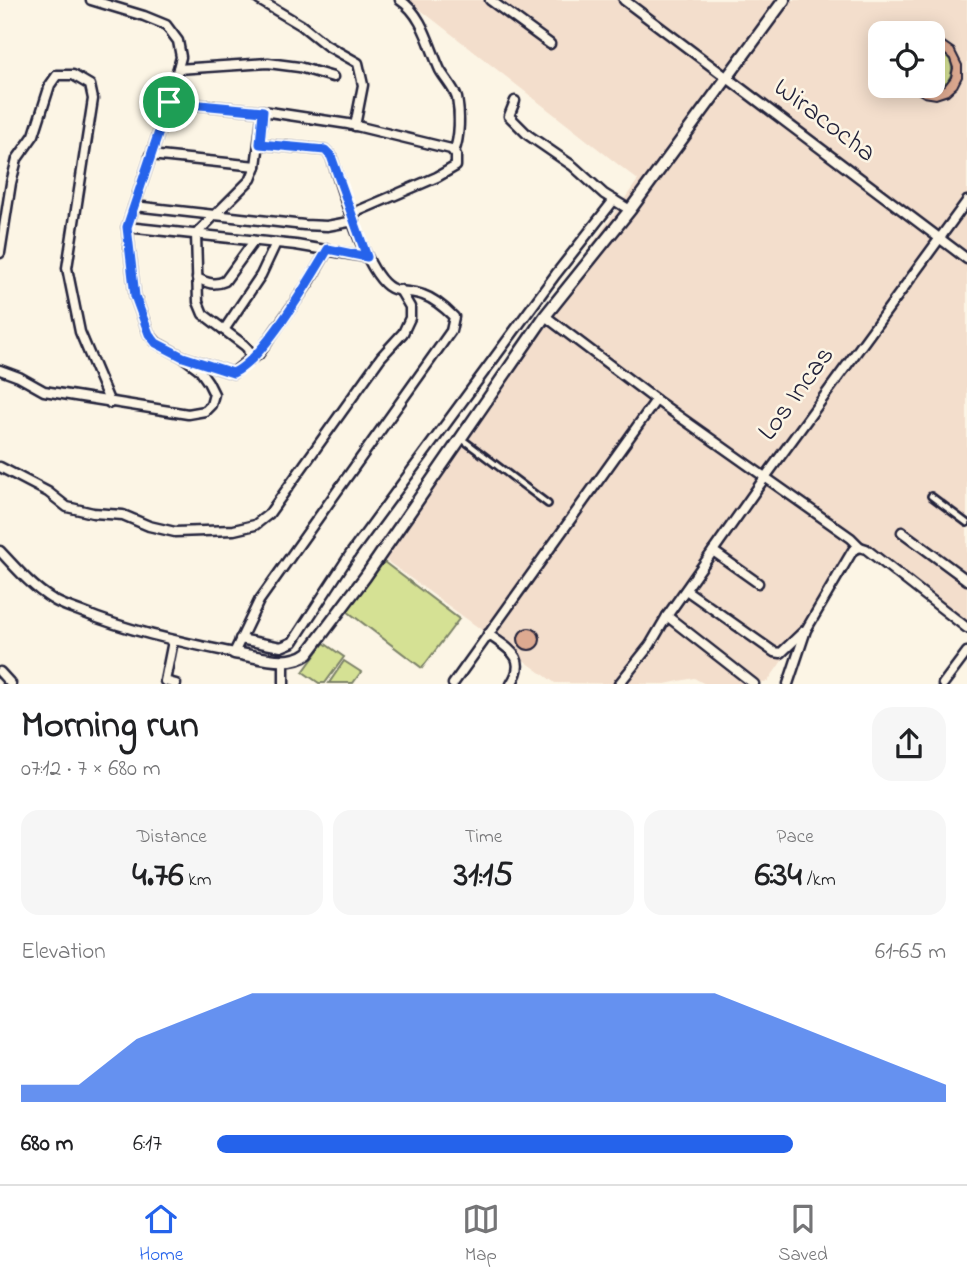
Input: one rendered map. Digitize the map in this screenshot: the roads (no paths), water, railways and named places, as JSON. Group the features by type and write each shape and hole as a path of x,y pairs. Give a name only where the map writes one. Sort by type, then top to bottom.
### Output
{"street":[{"path":"0,370 44,391 188,414 205,411 211,405 214,394 199,369 156,343 149,334 135,296 127,227 169,102 181,57 178,41 166,25 91,0"},
{"path":"259,0 358,63 363,85 355,126"},
{"path":"134,206 251,221 327,226 353,218 456,166 456,96 415,13 400,0"},
{"path":"490,0 550,44"},
{"name":"Wiracocha","path":"624,0 967,259"},
{"path":"0,551 24,577 52,600 93,616 173,641 284,660 301,658 308,653 365,577 545,316 630,210 729,78 783,0"},
{"path":"178,69 268,62 299,66 333,77"},
{"path":"0,253 17,159 34,135 50,85 57,75 73,75 90,85 93,99 67,268 80,332 110,402"},
{"path":"514,101 509,116 514,123 573,166 592,185 630,210"},
{"path":"169,102 263,111 355,126 451,149 454,152"},
{"path":"250,359 248,349 203,314 198,302 196,234 212,215 251,179 260,144 263,111"},
{"path":"234,653 259,601 451,331 454,317 444,306 424,295 400,290 381,281 367,257 331,156 325,150 260,144"},
{"path":"150,155 256,166"},
{"path":"240,639 281,646 293,642 359,542 556,274 614,200"},
{"name":"Los Incas","path":"620,684 650,645 667,616 766,476 967,201"},
{"path":"127,227 328,249 367,257"},
{"path":"197,278 207,283 218,284 225,281 254,241"},
{"path":"224,330 261,275 276,243"},
{"path":"183,357 233,373 258,355 309,282 328,249"},
{"path":"0,467 48,492 67,507 93,513 123,515 149,526 174,532 222,531 255,525 269,514 381,357 403,333 410,318 410,307 400,290"},
{"path":"545,316 656,400 866,549 967,628"},
{"path":"453,684 656,400"},
{"path":"902,532 967,580"},
{"path":"788,684 806,630 853,550 860,547"},
{"path":"713,551 758,583"},
{"path":"685,590 774,652 781,653 806,630"},
{"path":"667,616 754,684"},
{"path":"488,634 518,660 519,666 511,684"},
{"path":"173,641 164,682 176,684"},
{"path":"943,684 967,652"},
{"path":"284,660 284,684"},
{"path":"0,671 11,684"}],"lane":[{"path":"460,438 548,504"},
{"path":"932,496 967,523"}]}
